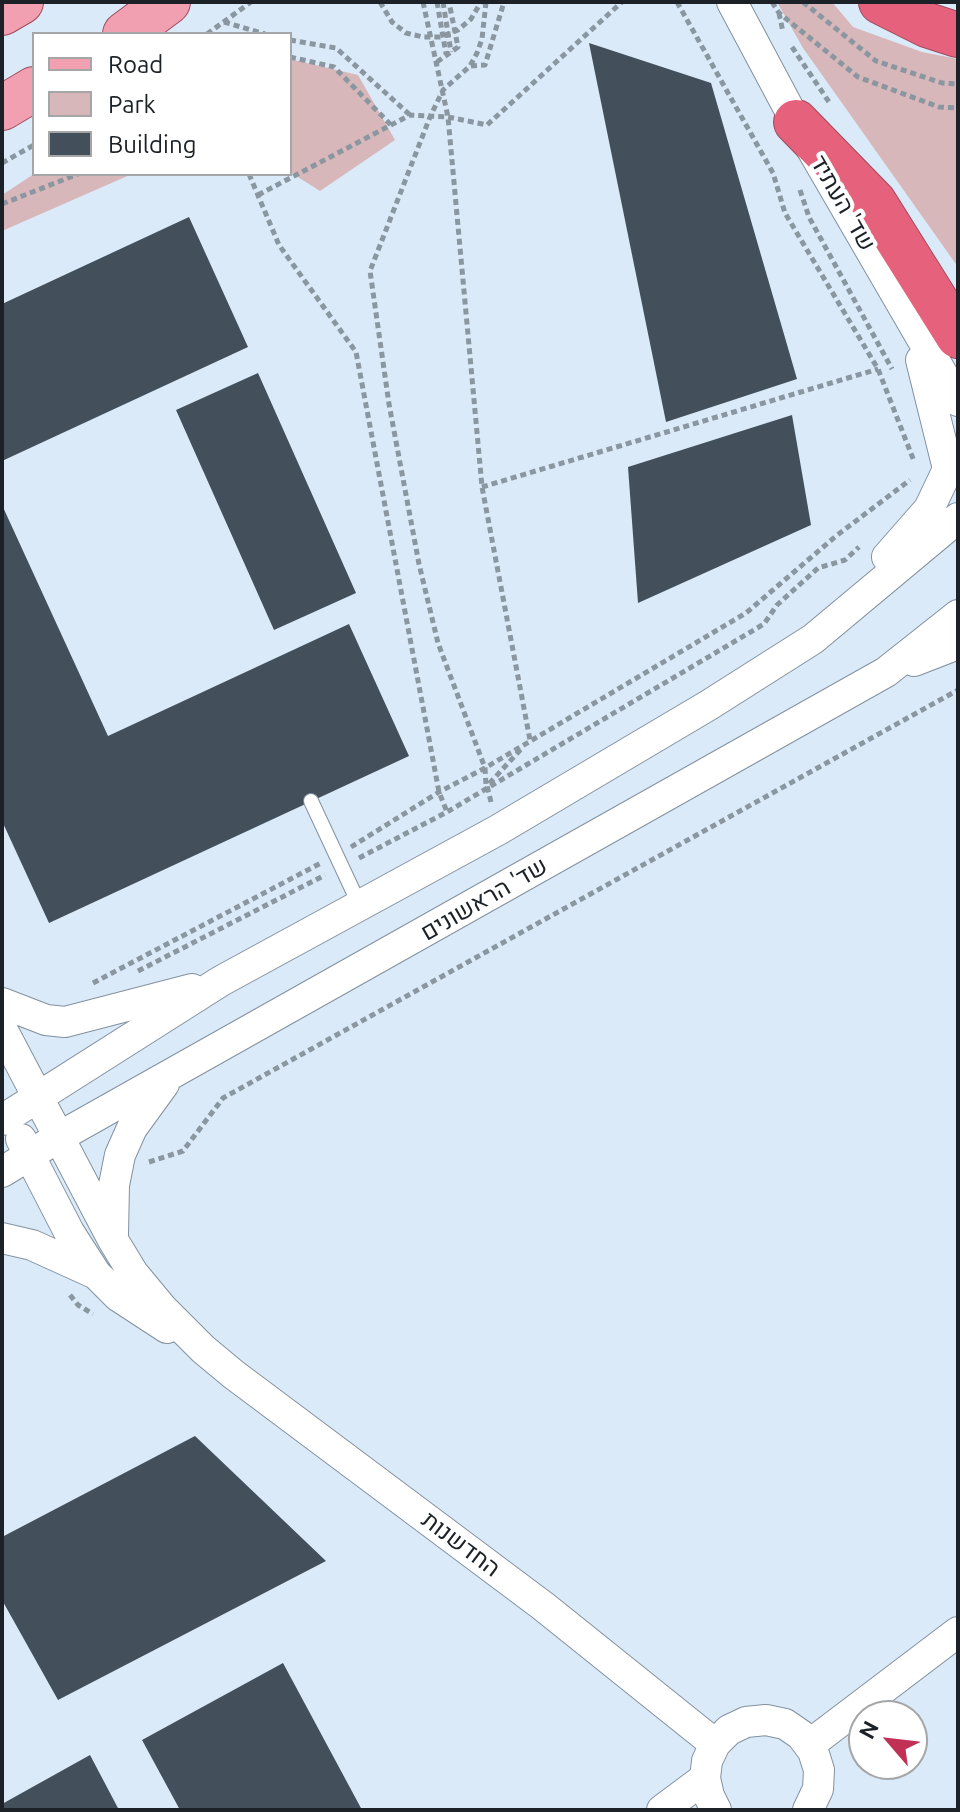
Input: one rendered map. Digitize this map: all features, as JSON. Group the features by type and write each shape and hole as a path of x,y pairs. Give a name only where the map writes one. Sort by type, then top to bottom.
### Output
{"highway":[{"path":"881,2 927,25 958,35"},
{"path":"796,122 874,202 958,336"}],"main road":[{"path":"2,13 21,2"},
{"path":"128,32 168,2"},
{"path":"2,108 32,90"}],"street":[{"name":"שד' העתיד","path":"732,2 796,122 958,401"},
{"path":"813,639 929,509 930,466 940,427 909,317"},
{"path":"4,1114 39,1096 221,981 498,830 709,705 813,639 958,518"},
{"name":"שד' הראשונים","path":"2,1172 59,1137 886,672 958,615"},
{"path":"886,672 958,644"},
{"path":"2,1003 46,1020 65,1022 221,981"},
{"name":"החדשנות","path":"2,1029 133,1273 203,1349"},
{"path":"113,1240 120,1155 132,1128 169,1077"},
{"name":"החדשנות","path":"4,1114 31,1155 69,1232 96,1274 118,1296 203,1349 543,1606 715,1744"},
{"path":"2,1238 32,1245 96,1274"},
{"path":"809,1745 958,1632"},
{"path":"716,1810 705,1778 707,1761 715,1744 729,1730 746,1722 766,1720 785,1724 809,1745 819,1770 818,1789 808,1810"},
{"path":"662,1810 705,1778"}],"lane":[{"path":"311,801 360,906"}],"path":[{"path":"210,32 251,2"},
{"path":"380,2 392,22 406,33 441,37 458,30 483,2"},
{"path":"423,2 448,117 482,487 530,740"},
{"path":"440,2 449,53"},
{"path":"437,62 458,47 449,2"},
{"path":"483,2 482,39 470,66 443,90 370,271 389,404 419,564 438,643 485,768 498,830"},
{"path":"470,66 485,65 504,2"},
{"path":"292,40 336,48 410,115 448,117 487,125 622,2"},
{"path":"677,2 773,173 785,213 878,369 930,466"},
{"path":"772,2 779,13 858,77 939,107 958,108"},
{"path":"803,2 876,61 942,83 958,84"},
{"path":"223,22 258,32"},
{"path":"292,57 334,67 393,127"},
{"path":"258,195 393,127 410,115"},
{"path":"2,163 32,146"},
{"path":"2,204 73,176"},
{"path":"250,176 279,245 356,352 439,792 447,812"},
{"path":"797,180 809,217 892,369"},
{"path":"482,487 878,369"},
{"path":"906,495 930,466"},
{"path":"137,972 340,861 439,792 485,768 746,613 836,536 930,466"},
{"path":"86,987 340,861 447,812 764,624 777,605 818,568 845,560 864,543"},
{"path":"117,1172 183,1151 223,1098 958,690"},
{"path":"487,786 530,740"}],"green space":[{"path":"777,2 832,2 853,27 922,52 958,59 958,267 803,48"},
{"path":"292,59 358,75 395,140 320,191 292,173"},
{"path":"32,175 127,176 2,231 2,195"}],"building":[{"path":"589,43 711,83 797,379 666,422"},
{"path":"189,217 248,347 2,461 2,304"},
{"path":"258,373 356,593 274,630 176,410"},
{"path":"792,415 811,525 638,603 628,467"},
{"path":"2,505 108,736 349,624 409,756 49,923 2,821"},
{"path":"195,1436 326,1561 58,1700 2,1600 2,1537"},
{"path":"283,1663 362,1810 180,1810 142,1740"},
{"path":"90,1755 119,1810 2,1810 2,1804"}]}
